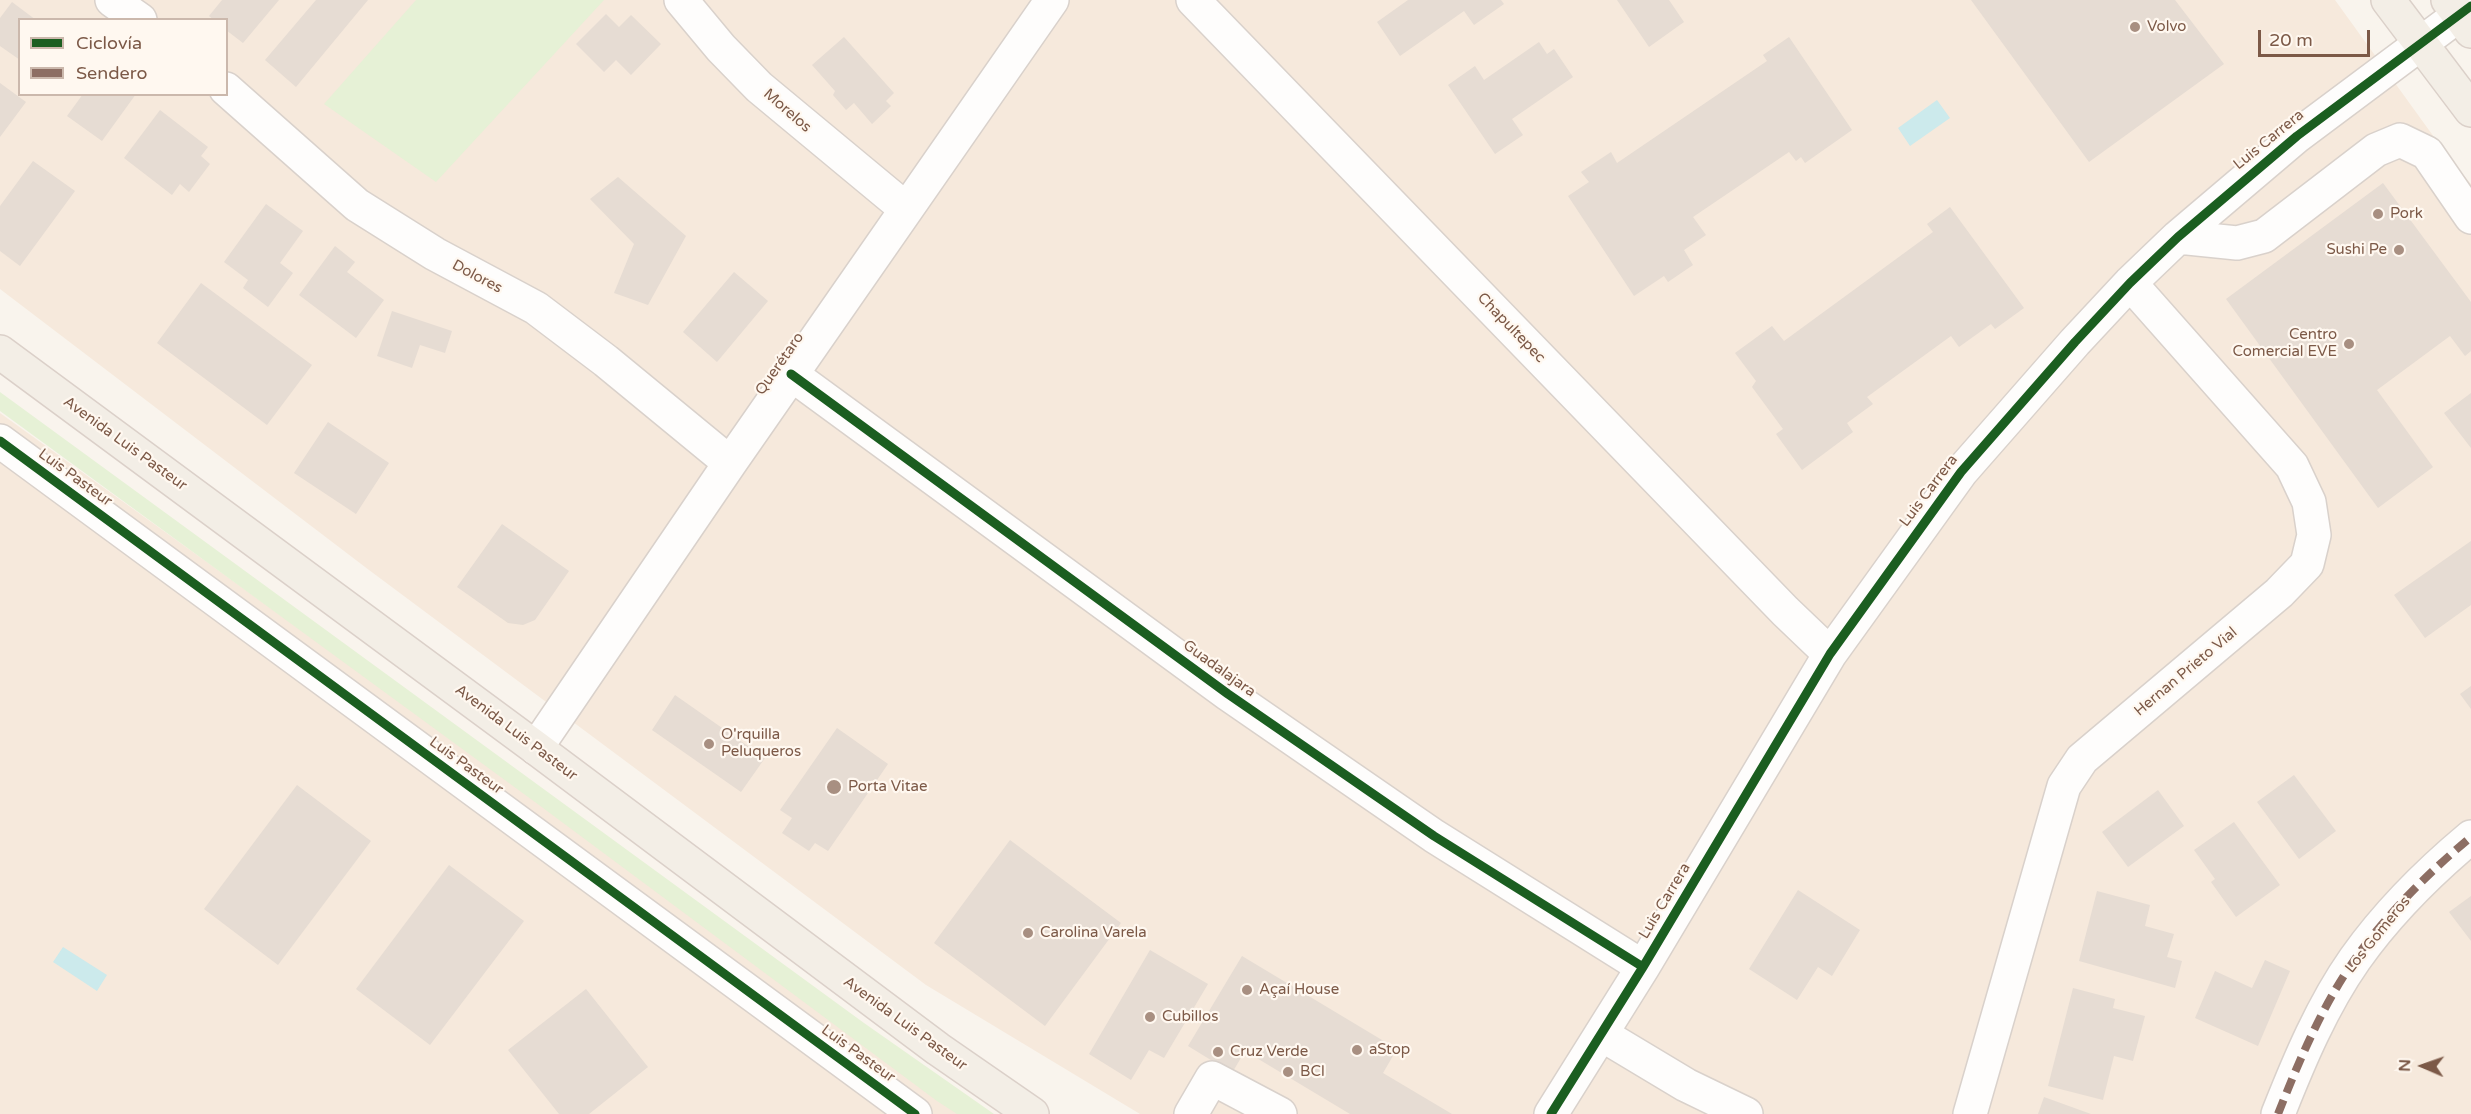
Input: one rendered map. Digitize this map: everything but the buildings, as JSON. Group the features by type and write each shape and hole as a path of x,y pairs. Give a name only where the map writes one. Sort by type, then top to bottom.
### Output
{"main road":[{"path":"2388,0 2471,110"},
{"name":"Avenida Luis Pasteur","path":"0,352 536,748 911,1029 1032,1114"}],"street":[{"path":"112,0 137,18"},
{"name":"Morelos","path":"681,0 721,48 759,87 906,209"},
{"name":"Querétaro","path":"536,748 791,374 1052,0"},
{"name":"Chapultepec","path":"1193,0 1785,611 1830,654"},
{"name":"Luis Carrera","path":"1551,1114 1643,967 1830,654 1961,472 2053,367 2130,284 2178,237 2297,136 2462,13"},
{"name":"Dolores","path":"228,91 357,205 435,254 536,308 730,463"},
{"path":"2178,237 2237,243 2264,236 2376,150 2400,140 2427,153 2471,217"},
{"name":"Hernan Prieto Vial","path":"1970,1114 2064,786 2082,759 2279,594 2307,564 2314,535 2309,502 2292,466 2130,284"},
{"name":"Guadalajara","path":"791,374 1228,694 1434,836 1643,967"},
{"name":"Luis Pasteur","path":"0,441 915,1114"},
{"name":"Los Gomeros","path":"2278,1114 2327,1004 2355,959 2399,906 2471,837"},
{"path":"1600,1034 1686,1085 1746,1114"},
{"path":"1191,1114 1212,1078 1280,1114"}],"shaded area":[{"path":"0,0 2335,0 2452,162 2471,184 2471,1114 1140,1114 926,985 369,570 0,289"},
{"path":"0,413 204,560 973,1114 0,1114"}],"green space":[{"path":"416,0 604,0 436,182 324,104"},
{"path":"0,392 864,1023 994,1114 957,1114 937,1101 539,805 0,411"}],"water":[{"path":"1937,100 1950,118 1910,146 1898,128"},
{"path":"63,947 107,975 97,991 53,962"}],"marked path":[{"path":"2278,1114 2322,1015 2355,959 2409,894 2471,837"}],"cycle path":[{"path":"1551,1114 1643,967 1830,654 1961,472 2075,342 2130,283 2178,237 2297,136 2471,6"},
{"path":"791,374 1228,694 1434,836 1643,967"},
{"path":"0,441 915,1114"}],"place":[{"name":"Volvo","path":"2135,27"},
{"name":"Pork","path":"2378,214"},
{"name":"Sushi Pe","path":"2399,250"},
{"name":"Centro Comercial EVE","path":"2349,344"},
{"name":"O'rquilla Peluqueros","path":"709,744"},
{"name":"Porta Vitae","path":"834,787"},
{"name":"Carolina Varela","path":"1028,933"},
{"name":"Açaí House","path":"1247,990"},
{"name":"Cubillos","path":"1150,1017"},
{"name":"aStop","path":"1357,1050"},
{"name":"Cruz Verde","path":"1218,1052"},
{"name":"BCI","path":"1288,1072"}]}
